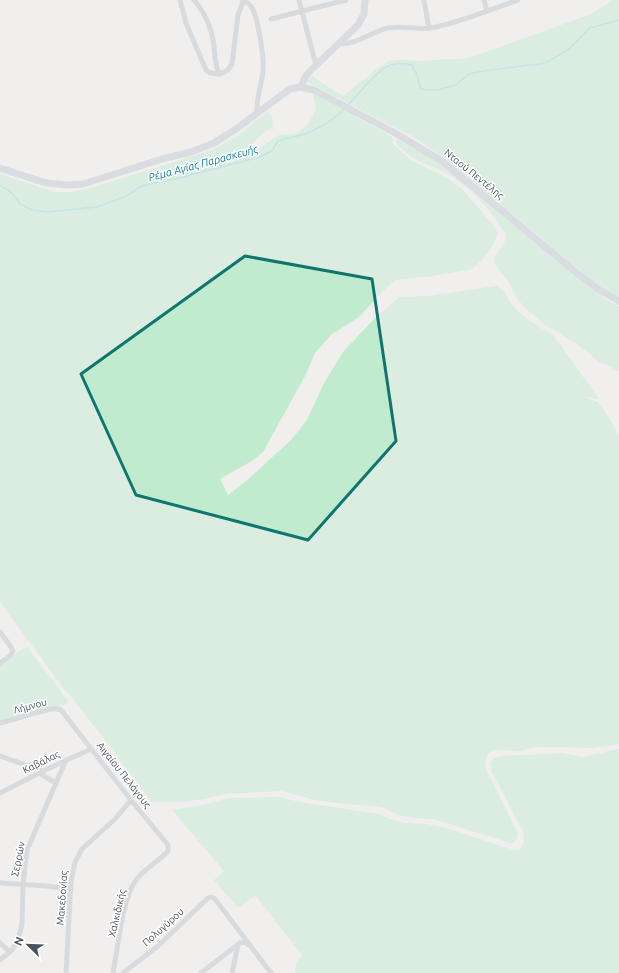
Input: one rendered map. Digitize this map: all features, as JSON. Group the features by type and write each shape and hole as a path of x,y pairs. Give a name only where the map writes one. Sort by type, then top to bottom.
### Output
{"street":[{"path":"180,0 186,22 206,70 210,73 219,74 229,69 232,64 238,15 243,1 247,2 251,6 256,22 262,53 263,68 262,84 257,103 257,112"},
{"path":"194,0 204,13 211,32 214,58 219,74"},
{"path":"299,0 316,65"},
{"path":"271,19 346,0"},
{"path":"0,168 46,183 68,185 83,184 162,159 191,152 214,143 236,129 290,88 301,87 305,77 316,65 356,29 364,14 364,0"},
{"path":"424,0 429,28"},
{"path":"484,0 487,11"},
{"path":"340,43 348,43 379,30 389,28 400,26 429,28 459,21 518,0"},
{"name":"Νταού Πεντέλης","path":"301,87 314,90 423,149 442,161 577,273 598,289 619,301"},
{"path":"0,632 13,651 10,656 0,663"},
{"name":"Λήμνου","path":"0,723 53,709 58,709 64,713"},
{"name":"Αιγαίου Πελάγους","path":"64,713 169,847"},
{"name":"Καβάλας","path":"0,793 91,749"},
{"path":"0,756 41,772 56,783"},
{"name":"Σερρών","path":"0,960 10,952 17,942 21,930 25,858 29,844 66,760"},
{"name":"Μακεδονίας","path":"66,973 73,869 79,853 115,819 131,800"},
{"name":"Χαλκιδικής","path":"113,973 122,923 131,888 144,871 166,854 169,847"},
{"path":"0,883 71,889"},
{"name":"Πολυγύρου","path":"123,973 158,946 208,898 211,897 215,900 250,946"},
{"path":"202,973 238,944 245,942 250,946 271,973"},
{"path":"0,943 10,952"},
{"path":"232,973 238,944"}],"highlighted area":[{"path":"245,256 372,279 396,441 308,540 136,495 81,374"}],"green space":[{"path":"613,0 619,0 619,298 589,278 447,160 415,138 305,81 312,76 343,96 389,61 469,58 591,14"},
{"path":"313,93 389,135 392,137 393,144 412,161 447,178 463,190 493,225 498,234 494,244 483,259 472,269 433,276 395,280 359,317 332,334 315,353 305,376 263,452 250,462 220,479 228,495 246,481 291,440 307,420 324,383 343,352 375,318 399,297 427,296 496,286 504,291 509,301 520,313 553,335 599,399 583,397 598,402 619,435 619,744 593,748 536,747 519,751 495,750 488,754 485,760 486,769 518,833 517,839 511,843 433,819 398,815 382,807 315,800 282,791 225,794 182,802 152,802 68,692 66,692 0,602 0,174 55,192 70,192 91,188 212,150 236,137 268,111 272,118 273,126 249,146 248,149 253,150 263,146 279,135 296,134 308,124 316,109"},
{"path":"397,139 439,162 580,279 607,300 619,306 619,371 598,361 576,343 545,325 524,307 516,297 508,280 495,264 494,258 505,241 506,234 487,208 470,190 450,175 413,158 396,144"},
{"path":"27,647 68,701 64,705 0,721 0,665"},
{"path":"619,749 619,973 295,973 296,963 302,955 255,895 238,908 214,880 224,871 172,810 202,805 229,798 279,797 300,802 379,814 405,823 427,824 446,828 514,850 520,849 523,845 524,833 492,773 490,763 494,758 501,756 562,753 583,757"}],"waterway":[{"name":"Ρέμα Αγίας Παρασκευής","path":"348,105 378,73 391,65 412,65 418,77 420,88 426,90 438,90 456,85 469,74 546,63 569,49 590,28 619,20"},
{"name":"Ρέμα Αγίας Παρασκευής","path":"0,185 12,193 20,204 32,210 48,212 97,207 126,196 142,186 260,157 272,151 278,141 316,129 334,118 344,109"}]}
